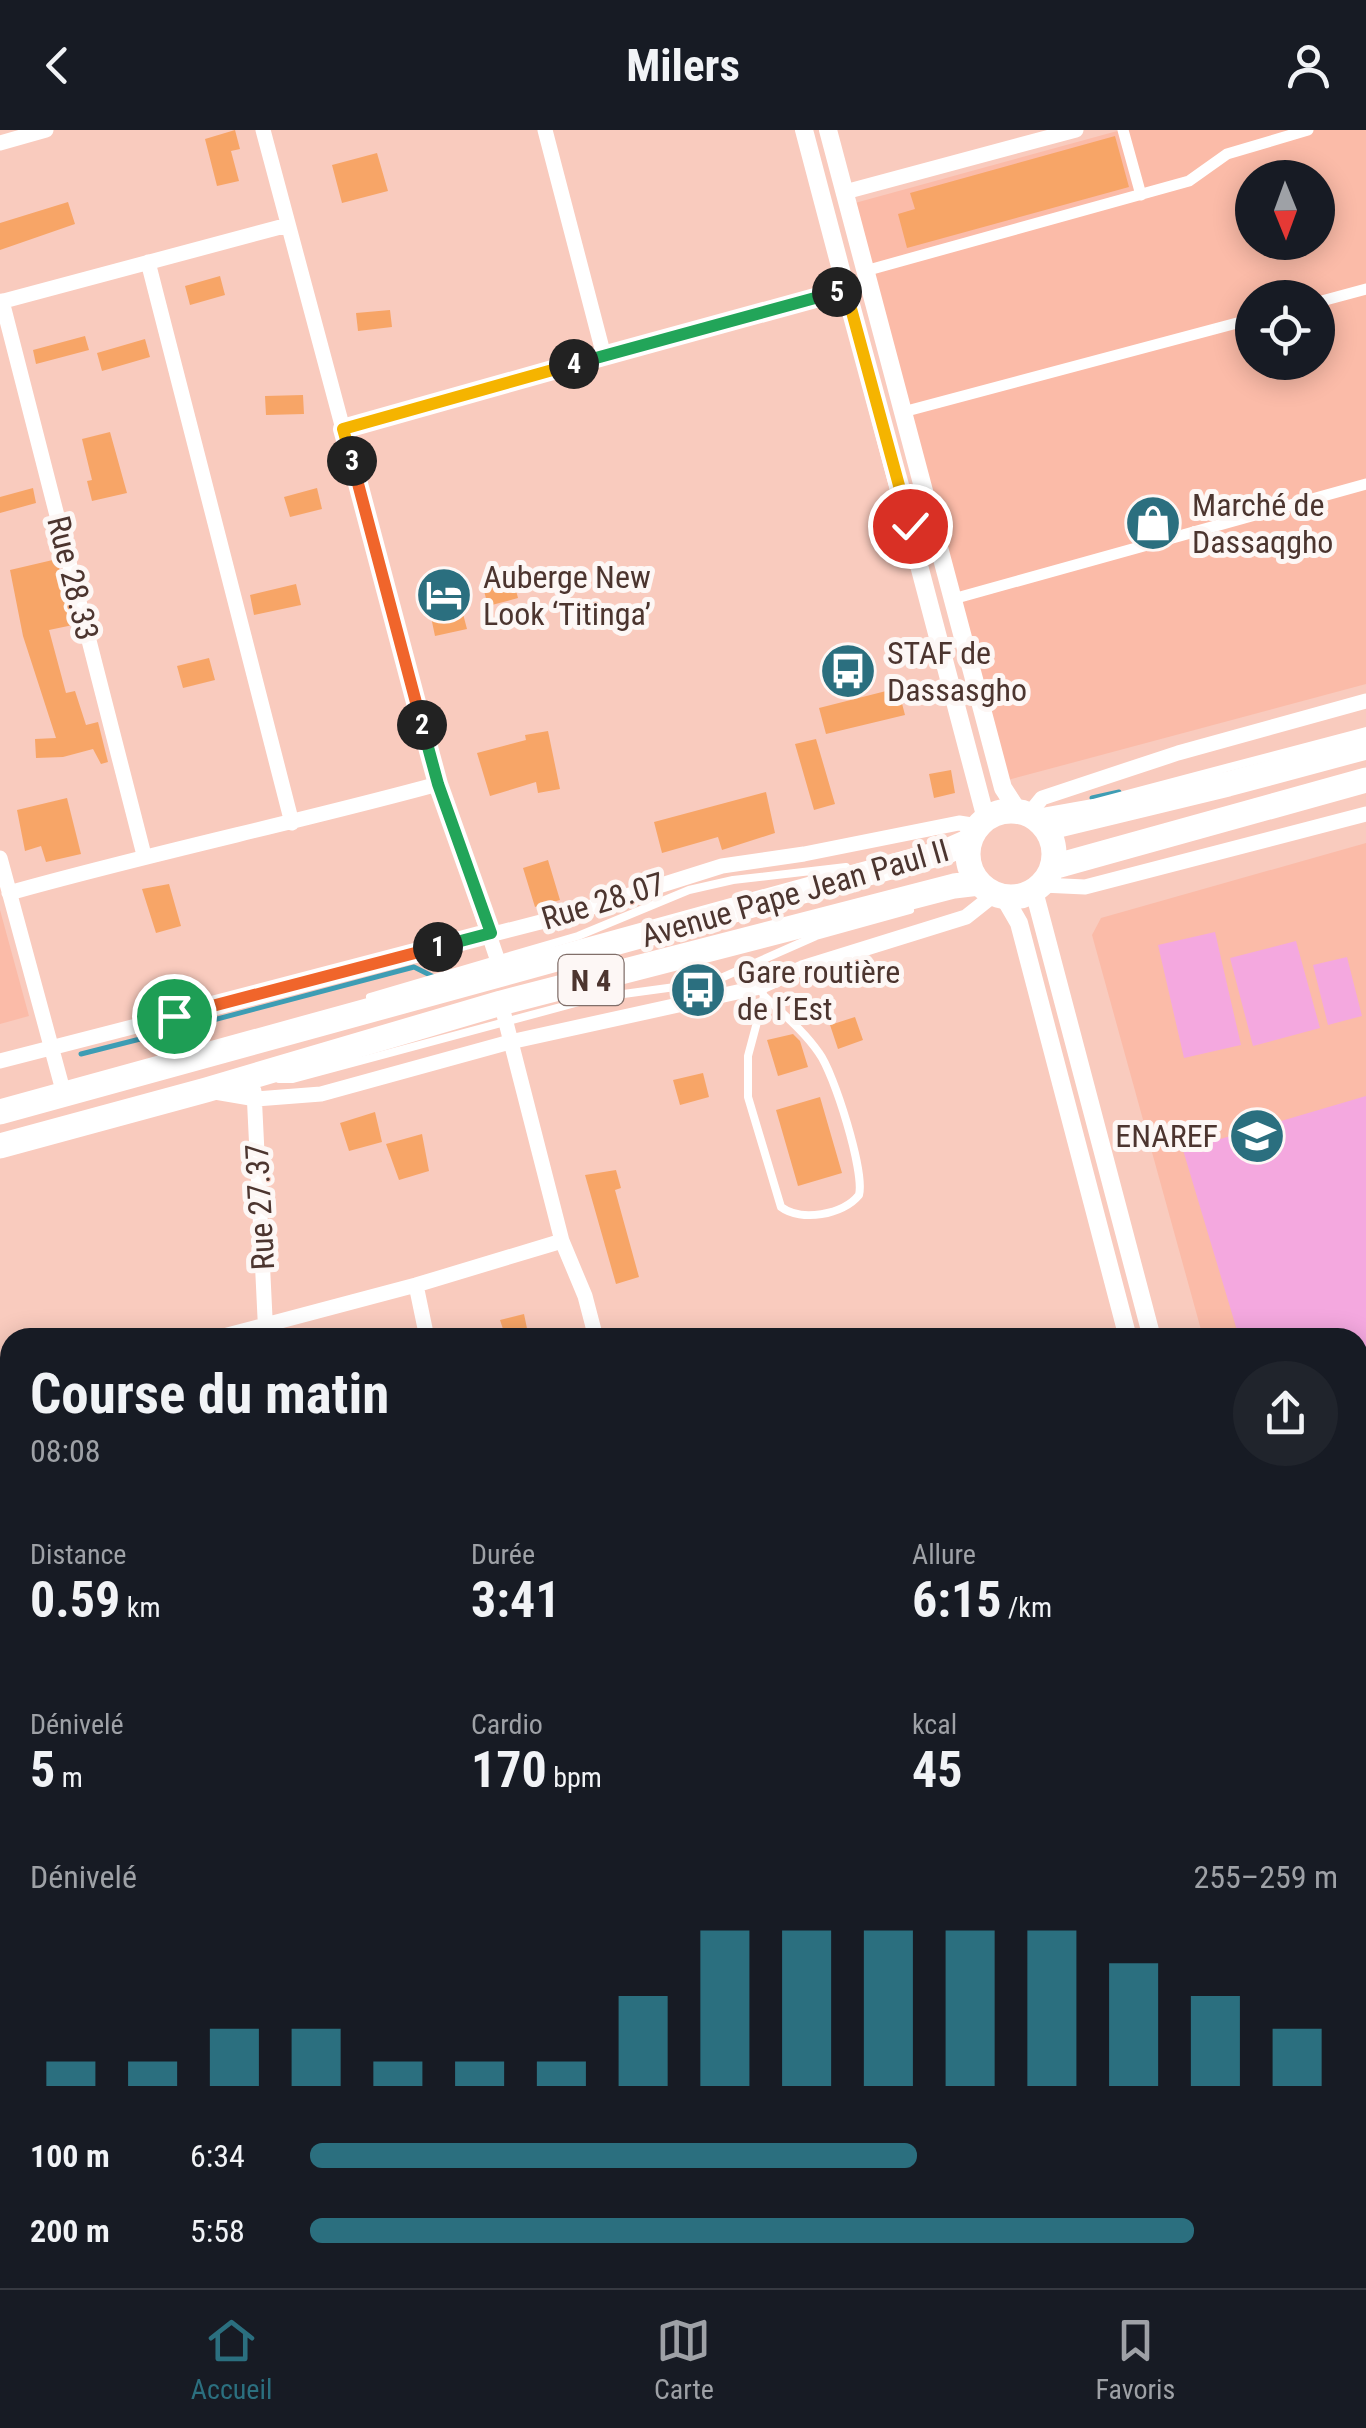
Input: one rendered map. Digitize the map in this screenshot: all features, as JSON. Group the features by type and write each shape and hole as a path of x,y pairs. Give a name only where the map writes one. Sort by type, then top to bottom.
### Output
{"highway":[{"name":"Avenue Pape Jean Paul II","path":"215,1052 501,968 945,852 998,812 1031,817 1228,784 1366,747"},
{"name":"Avenue Pape Jean Paul II","path":"7,1145 206,1090 253,1088 954,886 991,891 1044,880 1358,788"},
{"path":"1031,817 1054,846 1044,880"},
{"name":"Avenue Pape Jean Paul II","path":"976,830 969,866 991,891"},
{"name":"N 4","path":"0,1112 215,1052"}],"street":[{"path":"0,143 46,130"},
{"path":"263,130 438,784 501,968"},
{"path":"545,130 604,356"},
{"path":"804,130 941,644 976,830"},
{"path":"828,130 1003,788 1031,817 1042,798 1144,764 1366,702"},
{"path":"844,192 1076,130"},
{"path":"1123,130 1141,195"},
{"path":"865,270 1141,195 1197,177 1227,154 1308,130"},
{"path":"1,302 288,225"},
{"path":"148,262 292,824"},
{"path":"1335,297 1366,289"},
{"path":"343,429 846,290"},
{"name":"Rue 28.33","path":"1,302 144,856"},
{"path":"903,412 1235,324"},
{"path":"953,600 1366,484"},
{"path":"9,893 438,784"},
{"path":"1150,1328 1044,880 1085,887 1366,814"},
{"name":"Rue 28.07","path":"0,1061 577,912 722,866 959,823 976,830"},
{"path":"0,858 64,1094"},
{"path":"253,1088 321,1094 510,1042 762,992 802,968 966,917 991,891 1019,923 1125,1328"},
{"path":"503,1013 562,1241 593,1328"},
{"name":"Rue 27.37","path":"253,1088 266,1328"},
{"path":"279,1328 562,1241"},
{"path":"416,1286 425,1328"}],"lane":[{"path":"898,654 941,644"},
{"path":"1031,817 1366,731"},
{"path":"897,854 976,830"},
{"path":"368,998 501,968 688,890 860,863"},
{"path":"956,898 991,891"},
{"path":"503,1013 712,982 816,936 922,907"},
{"path":"762,992 810,1041 831,1076 861,1176 859,1195 847,1206 810,1216 781,1207 748,1097 750,1043 762,992"},
{"path":"215,1052 311,1015"}],"shaded area":[{"name":"Marché de Dassaqgho","path":"1121,130 1366,130 1366,684 1008,780 855,203"},
{"name":"ENAREF","path":"1366,843 1366,1328 1201,1328 1092,935 1101,918"},
{"path":"0,910 29,1016 0,1024"},
{"path":"1215,932 1241,1045 1184,1058 1158,945"},
{"path":"1296,941 1320,1028 1253,1046 1230,958"},
{"path":"1347,957 1362,1016 1328,1025 1313,965"},
{"path":"1366,1096 1366,1328 1236,1328 1183,1150"}],"building":[{"path":"235,130 240,149 231,151 239,181 217,186 205,139"},
{"path":"1115,136 1129,187 907,248 898,214 915,209 910,193"},
{"path":"377,153 388,191 342,203 332,165"},
{"path":"68,202 75,224 0,250 0,223"},
{"path":"220,276 225,295 190,305 185,286"},
{"path":"390,310 392,327 358,331 356,313"},
{"path":"85,336 89,350 36,364 33,350"},
{"path":"145,339 150,357 102,371 97,353"},
{"path":"303,395 304,414 266,415 265,396"},
{"path":"110,432 127,493 92,501 87,481 92,480 82,439"},
{"path":"33,488 36,503 0,513 0,497"},
{"path":"317,488 322,509 290,517 284,497"},
{"path":"57,559 73,625 49,630 66,693 75,691 86,725 98,722 108,762 101,764 93,749 63,757 36,758 35,739 56,738 23,636 10,570"},
{"path":"513,579 518,598 488,606 483,587"},
{"path":"296,584 301,605 254,615 250,595"},
{"path":"462,610 467,629 435,636 431,617"},
{"path":"209,658 215,680 183,688 177,666"},
{"path":"898,688 905,715 826,734 819,708"},
{"path":"548,731 560,789 538,793 536,782 490,796 477,753"},
{"path":"816,739 835,804 814,810 795,744"},
{"path":"951,770 955,793 934,798 929,774"},
{"path":"766,792 775,833 722,850 718,837 662,853 654,822"},
{"path":"67,798 81,854 46,862 41,846 25,851 17,810"},
{"path":"548,860 560,900 535,907 523,868"},
{"path":"169,884 181,926 156,933 142,889"},
{"path":"855,1017 863,1040 838,1049 830,1025"},
{"path":"793,1034 800,1041 808,1067 778,1076 767,1040"},
{"path":"703,1073 709,1097 680,1105 673,1080"},
{"path":"820,1097 842,1173 798,1186 776,1110"},
{"path":"375,1112 382,1142 349,1151 340,1123"},
{"path":"422,1134 429,1171 399,1180 386,1144"},
{"path":"616,1170 621,1188 615,1190 639,1277 616,1284 585,1175"},
{"path":"524,1314 527,1328 503,1328 500,1320"}],"waterway":[{"path":"1092,798 1119,792"},
{"path":"183,1028 414,967 434,977"},
{"path":"81,1054 148,1037"}],"place":[{"name":"Marché de Dassaqgho","path":"1153,523"},
{"name":"Auberge New Look ‘Titinga’","path":"444,595"},
{"name":"STAF de Dassasgho","path":"848,671"},
{"name":"Gare routière de l´Est","path":"698,990"},
{"name":"ENAREF","path":"1257,1136"}],"route":[{"path":"174,1016 491,933 438,784 343,429 846,290 910,526"}]}
